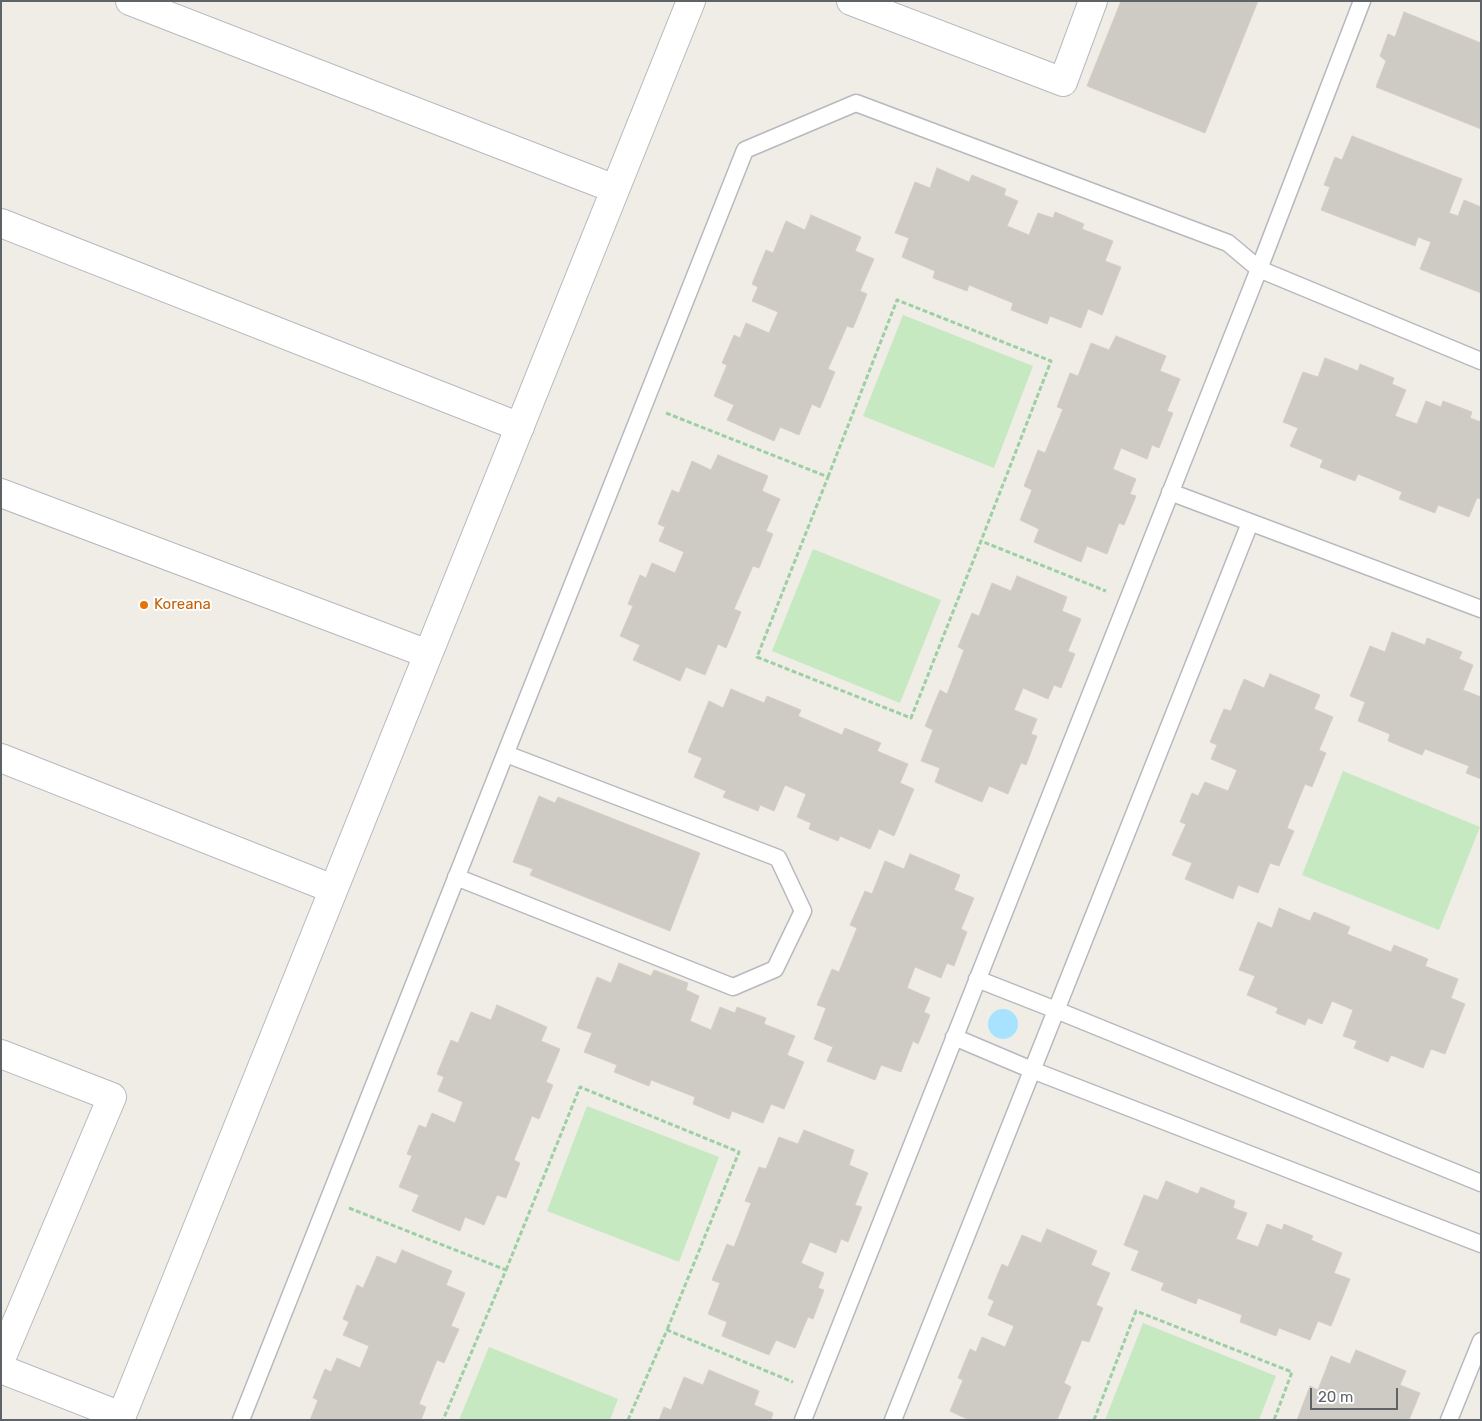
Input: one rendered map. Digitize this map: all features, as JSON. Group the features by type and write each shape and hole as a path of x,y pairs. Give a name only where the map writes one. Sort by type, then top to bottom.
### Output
{"street":[{"path":"130,1 615,189"},
{"path":"1,1369 120,1418 691,1"},
{"path":"851,1 1063,82 1093,1"},
{"path":"1,223 520,427"},
{"path":"1,493 428,654"},
{"path":"1,758 333,889"},
{"path":"1,1054 112,1097 1,1359"}],"lane":[{"path":"803,1420 1128,600 1362,1"},
{"path":"241,1420 745,150 856,103 1228,243 1258,269 1481,361"},
{"path":"1170,492 1481,608"},
{"path":"893,1420 1250,523"},
{"path":"456,877 733,987 775,969 803,911 778,858 506,754"},
{"path":"978,979 1481,1183"},
{"path":"954,1037 1032,1070 1481,1244"},
{"path":"1449,1420 1481,1340"}],"path":[{"path":"897,300 1051,362 981,541 911,718 757,657 897,300"},
{"path":"645,404 828,477"},
{"path":"981,541 1128,600"},
{"path":"443,1420 580,1087 739,1152 667,1330 628,1420"},
{"path":"329,1200 506,1270"},
{"path":"1094,1420 1136,1310 1292,1372 1274,1420"},
{"path":"667,1330 815,1391"}],"green space":[{"path":"903,315 1033,366 994,468 863,416"},
{"path":"813,549 941,600 900,703 772,651"},
{"path":"1343,771 1480,827 1439,930 1302,875"},
{"path":"587,1106 719,1157 679,1262 547,1211"},
{"path":"1143,1323 1276,1376 1259,1420 1105,1420"},
{"path":"489,1347 618,1399 610,1420 459,1420"}],"water":[{"path":"1003,1009 1014,1013 1018,1024 1014,1035 1003,1039 992,1035 988,1024 992,1013"}],"building":[{"path":"1121,1 1258,1 1205,133 1087,86"},
{"path":"1404,12 1481,43 1481,129 1376,87 1386,61 1380,56 1388,34 1395,37"},
{"path":"1352,136 1462,179 1449,213 1458,216 1464,200 1481,207 1481,293 1420,269 1431,242 1418,237 1415,246 1321,210 1330,187 1324,185 1335,157 1342,160"},
{"path":"937,168 969,182 972,175 1006,189 1004,195 1018,201 1007,226 1029,235 1038,213 1053,218 1055,212 1084,224 1082,229 1113,241 1105,261 1121,267 1102,315 1088,309 1081,328 1050,316 1047,324 1011,310 1013,303 969,285 967,291 933,278 935,271 902,257 909,238 895,233 915,182 930,188"},
{"path":"811,215 861,237 855,251 874,259 860,291 867,294 853,328 847,326 828,369 835,372 820,408 812,404 799,435 780,427 774,441 727,420 734,405 714,396 727,365 722,363 734,335 740,338 746,323 769,333 778,312 752,301 758,287 752,284 766,250 773,253 786,221 805,230"},
{"path":"1116,336 1166,356 1160,371 1180,379 1167,411 1173,413 1159,448 1152,445 1147,459 1121,448 1113,469 1136,479 1130,494 1136,496 1124,525 1119,523 1107,554 1087,546 1081,562 1034,542 1039,529 1020,520 1032,490 1024,486 1038,450 1045,453 1063,409 1057,407 1070,373 1078,376 1091,343 1109,350"},
{"path":"1325,358 1358,371 1360,364 1394,378 1392,384 1406,390 1395,416 1417,424 1426,401 1441,407 1443,401 1472,412 1470,418 1481,422 1481,499 1477,498 1469,517 1438,505 1435,513 1399,499 1402,492 1358,474 1355,481 1320,467 1323,460 1290,446 1298,428 1283,422 1303,372 1318,377"},
{"path":"718,455 768,476 762,491 780,499 766,531 773,534 759,568 753,566 734,609 741,612 726,648 718,644 705,675 686,667 680,681 633,660 640,645 620,636 633,606 628,604 640,575 646,578 652,563 675,573 684,552 659,541 665,527 658,524 672,490 679,493 692,461 711,470"},
{"path":"1017,576 1067,597 1062,611 1081,619 1068,651 1075,654 1061,688 1054,685 1048,699 1023,688 1014,710 1037,719 1031,734 1037,736 1026,765 1021,763 1008,794 989,786 982,802 935,782 940,768 921,761 933,730 925,726 940,690 947,694 964,650 958,647 972,613 979,616 992,583 1011,591"},
{"path":"1392,632 1425,645 1427,638 1462,652 1459,659 1473,665 1463,690 1481,697 1481,779 1466,773 1469,766 1425,749 1422,755 1388,741 1390,734 1358,721 1365,702 1350,696 1370,646 1385,652"},
{"path":"1270,674 1320,695 1314,709 1333,717 1319,750 1326,753 1312,787 1305,784 1287,828 1294,831 1279,866 1270,863 1258,893 1238,885 1233,899 1185,879 1192,863 1172,855 1186,824 1180,822 1192,793 1198,796 1205,782 1228,791 1237,770 1211,759 1217,745 1210,742 1224,709 1231,711 1244,679 1264,688"},
{"path":"731,689 764,703 767,696 801,710 798,716 842,735 845,728 881,743 877,751 908,764 900,783 914,789 894,836 879,829 870,849 840,836 838,841 809,829 811,823 797,817 806,794 785,785 774,811 760,805 758,811 723,797 726,791 694,777 702,758 688,752 709,701 723,708"},
{"path":"539,796 555,803 558,797 700,853 670,931 530,875 533,869 513,862"},
{"path":"910,854 960,875 954,890 974,898 961,929 967,932 954,966 947,963 941,978 915,967 907,988 930,998 924,1012 930,1015 918,1044 913,1041 901,1072 881,1065 875,1080 827,1061 833,1047 814,1039 826,1008 817,1005 832,969 839,972 857,928 850,925 865,891 872,894 885,861 904,869"},
{"path":"1279,908 1310,921 1314,912 1350,927 1347,934 1391,952 1394,945 1428,959 1425,966 1458,979 1451,998 1465,1004 1445,1054 1431,1049 1423,1068 1391,1055 1388,1062 1354,1048 1357,1041 1343,1036 1353,1010 1332,1001 1322,1024 1308,1018 1305,1025 1276,1013 1278,1008 1247,995 1255,976 1239,970 1258,922 1272,928"},
{"path":"619,963 651,976 654,970 688,983 686,990 699,996 690,1021 711,1030 720,1007 735,1013 737,1007 766,1018 764,1024 795,1036 787,1055 804,1062 784,1109 771,1104 763,1123 732,1111 729,1119 693,1104 695,1097 651,1080 649,1086 614,1072 617,1065 584,1052 592,1033 577,1028 597,977 611,983"},
{"path":"497,1005 547,1027 541,1041 560,1049 546,1082 553,1085 539,1119 532,1116 514,1160 520,1163 506,1198 497,1195 484,1225 465,1217 460,1231 412,1211 419,1195 399,1187 412,1156 407,1154 419,1125 426,1128 432,1113 455,1123 463,1102 438,1091 444,1077 437,1074 451,1040 458,1043 471,1012 491,1020"},
{"path":"804,1130 854,1150 849,1165 868,1173 855,1205 862,1207 848,1242 841,1239 836,1253 810,1242 801,1263 824,1273 818,1288 824,1290 813,1319 808,1317 795,1348 776,1340 769,1355 722,1336 727,1322 708,1314 720,1283 712,1280 727,1244 734,1247 751,1203 745,1201 759,1167 766,1169 779,1137 798,1144"},
{"path":"1166,1181 1198,1194 1201,1187 1235,1201 1233,1208 1247,1213 1236,1239 1258,1247 1267,1224 1282,1230 1284,1224 1313,1236 1311,1240 1342,1253 1334,1273 1350,1279 1331,1326 1318,1321 1310,1340 1279,1328 1276,1336 1240,1322 1242,1315 1198,1298 1196,1304 1161,1290 1164,1283 1131,1270 1139,1251 1124,1245 1144,1195 1158,1200"},
{"path":"1047,1229 1097,1251 1091,1265 1110,1273 1096,1305 1103,1308 1089,1342 1082,1340 1064,1383 1071,1387 1057,1420 969,1420 950,1411 963,1380 958,1378 970,1349 976,1352 982,1337 1005,1347 1014,1326 988,1315 994,1301 988,1298 1002,1264 1008,1267 1022,1235 1041,1243"},
{"path":"402,1250 452,1271 446,1285 465,1293 451,1326 459,1329 444,1363 437,1360 419,1404 426,1407 421,1420 310,1420 318,1400 313,1398 325,1369 331,1372 337,1358 360,1368 369,1346 343,1335 349,1322 343,1319 357,1285 363,1288 377,1256 396,1264"},
{"path":"1356,1350 1406,1371 1400,1385 1420,1393 1409,1420 1297,1420 1310,1386 1318,1390 1331,1356 1350,1364"},
{"path":"709,1370 759,1391 754,1405 773,1413 771,1420 659,1420 664,1407 671,1410 684,1377 703,1385"}],"place":[{"name":"Koreana","path":"144,605"}]}
